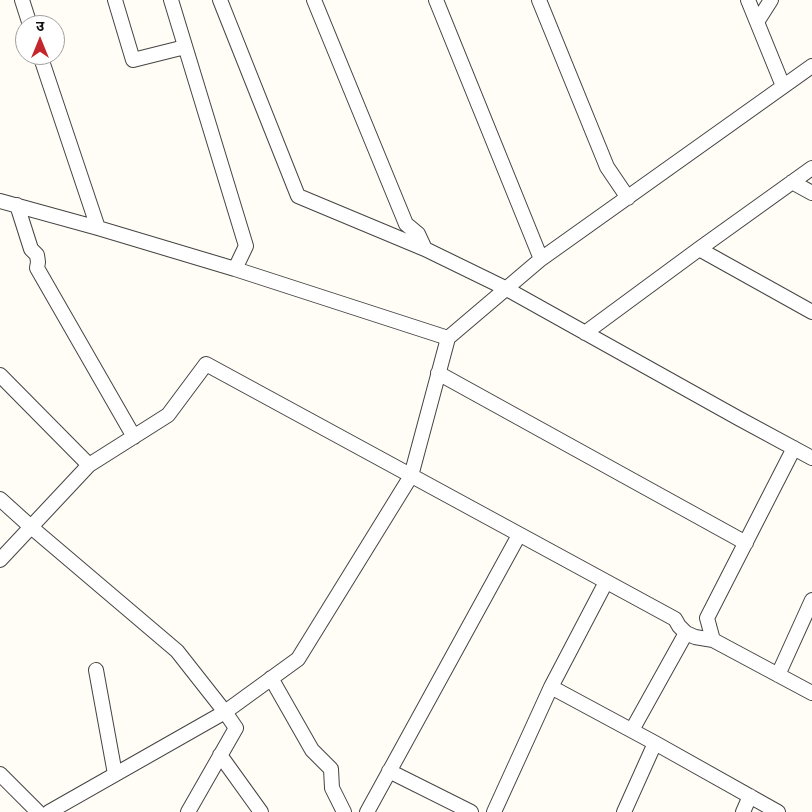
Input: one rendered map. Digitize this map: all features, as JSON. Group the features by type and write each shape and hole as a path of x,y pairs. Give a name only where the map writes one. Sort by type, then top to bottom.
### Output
{"street":[{"path":"22,0 27,15"},
{"path":"115,0 133,60 185,47"},
{"path":"171,0 246,246 234,269"},
{"path":"220,0 298,196 425,249 505,288 812,458"},
{"path":"314,0 406,224 418,234 425,249"},
{"path":"436,0 542,259"},
{"path":"539,0 607,167 628,198"},
{"path":"748,0 783,86"},
{"path":"757,22 771,0"},
{"path":"43,65 98,228"},
{"path":"49,812 225,712 298,659 411,476 448,338 505,288 542,259 812,66"},
{"path":"585,333 812,168"},
{"path":"792,182 812,193"},
{"path":"0,200 234,269 448,338"},
{"path":"17,205 31,249 37,255 38,262 36,268 134,437"},
{"path":"699,249 812,312"},
{"path":"0,560 89,464 168,416 206,364 675,619 686,633 695,637 713,640 812,693"},
{"path":"438,373 746,543"},
{"path":"0,375 89,464"},
{"path":"713,640 707,618 794,448"},
{"path":"0,499 177,651 236,728 188,812"},
{"path":"366,812 519,535"},
{"path":"494,812 551,687 606,582"},
{"path":"778,675 812,600"},
{"path":"632,730 686,633"},
{"path":"96,670 115,774"},
{"path":"271,678 312,750 331,768 332,788 344,812"},
{"path":"551,687 655,742 778,812"},
{"path":"624,812 655,742"},
{"path":"220,755 261,812"},
{"path":"389,771 472,812"},
{"path":"0,774 38,812"},
{"path":"743,812 750,796"}]}
